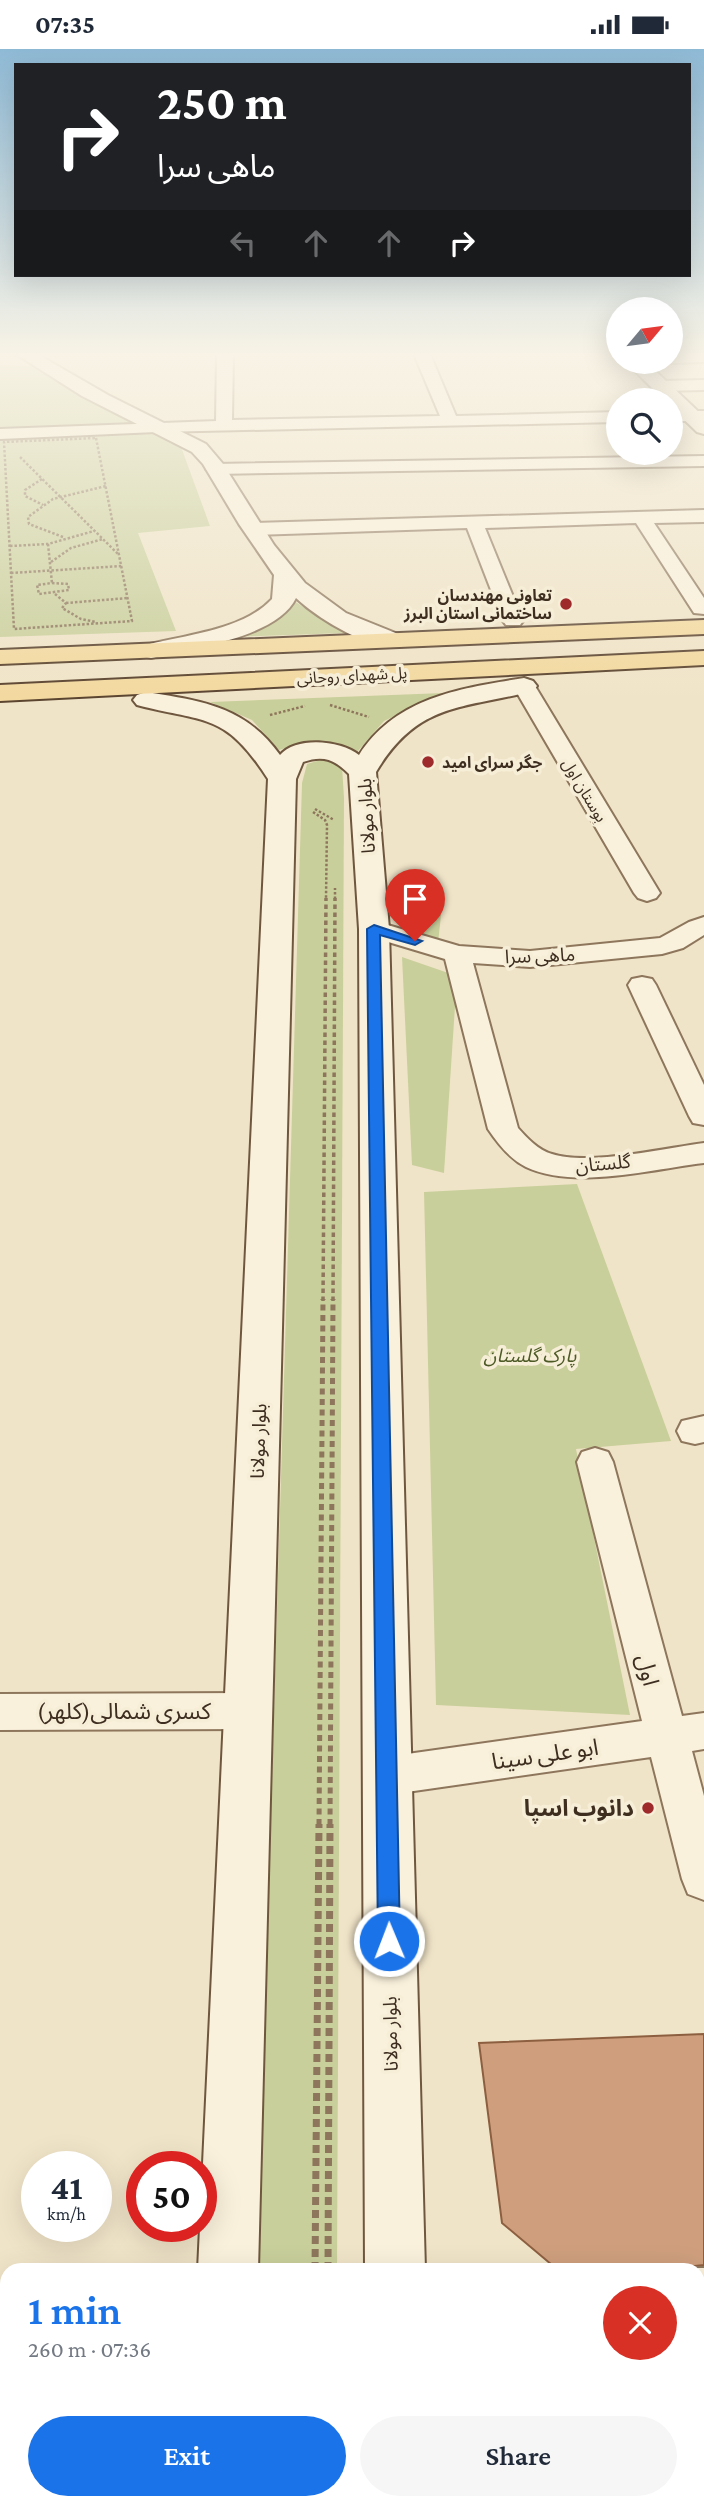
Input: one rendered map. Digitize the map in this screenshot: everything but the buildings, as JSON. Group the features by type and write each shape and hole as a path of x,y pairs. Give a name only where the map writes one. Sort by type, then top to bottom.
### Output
{"main road":[{"path":"215,469 285,575 305,597 332,617 361,631 394,641"},
{"path":"151,651 237,629 268,617 284,600 285,575"},
{"path":"0,657 394,641 702,618"},
{"name":"پل شهدای روحانی","path":"0,670 704,640"},
{"name":"پل شهدای روحانی","path":"0,693 704,658"},
{"path":"0,706 704,677"},
{"name":"بلوار مولانا","path":"395,2263 374,929 362,772 377,748 395,728 430,707 468,695 524,686"},
{"path":"146,700 189,706 234,722 263,747 301,799"},
{"path":"301,799 292,757 326,748 345,754 362,772"},
{"name":"بلوار مولانا","path":"228,2263 248,1711 301,799"}],"street":[{"path":"215,469 230,469"},
{"path":"681,494 701,516"},
{"path":"547,500 557,520"},
{"path":"253,529 701,516"},
{"path":"642,518 702,618"},
{"path":"474,523 513,621"},
{"name":"بوستان اول","path":"524,686 647,893"},
{"name":"ماهی سرا","path":"374,929 457,954 530,959 674,944 704,925"},
{"name":"گلستان","path":"457,954 503,1129 509,1138 541,1161 562,1166 584,1167 704,1153"},
{"path":"642,985 704,1116"},
{"name":"اول","path":"595,1462 684,1734 704,1879"},
{"name":"کسری شمالی(کلهر)","path":"0,1711 248,1711"},
{"name":"ابو علی سینا","path":"386,1776 684,1734"}],"path":[{"path":"4,469 14,629 132,621 103,469"},
{"path":"32,469 120,555"},
{"path":"42,479 25,490 25,496 43,505"},
{"path":"63,537 29,524 28,517 43,505 72,492 106,485"},
{"path":"10,546 48,544 63,537 95,530"},
{"path":"51,562 71,548 104,539"},
{"path":"48,544 52,583"},
{"path":"11,573 122,566"},
{"path":"52,583 68,585 69,590 38,594 37,585 52,583"},
{"path":"55,593 66,603"},
{"path":"100,624 70,614 62,608 66,603 128,598"},
{"path":"321,702 372,717"},
{"path":"263,717 309,705"},
{"path":"301,799 327,814 335,823"},
{"path":"301,799 325,820 327,825 315,2263"},
{"path":"328,2263 335,879"}],"green space":[{"path":"0,469 189,469 210,526 138,533 176,631 0,637"},
{"path":"294,601 344,633 231,637 230,635 259,628 274,621"},
{"path":"444,693 384,721 358,751 318,743 279,750 252,720 210,702"},
{"path":"324,759 342,766 344,798 337,2263 257,2263 302,783 307,764"},
{"path":"398,891 443,897 438,943 403,928"},
{"path":"402,957 457,976 444,1173 412,1165"},
{"name":"پارک گلستان","path":"577,1184 671,1441 576,1449 630,1715 436,1705 424,1192"}],"place":[{"name":"تعاونی مهندسان ساختمانی استان البرز","path":"566,604"},
{"name":"جگر سرای امید","path":"428,762"},
{"name":"دانوب اسپا","path":"648,1808"}],"route":[{"path":"389,1941 374,929 415,941"}]}
